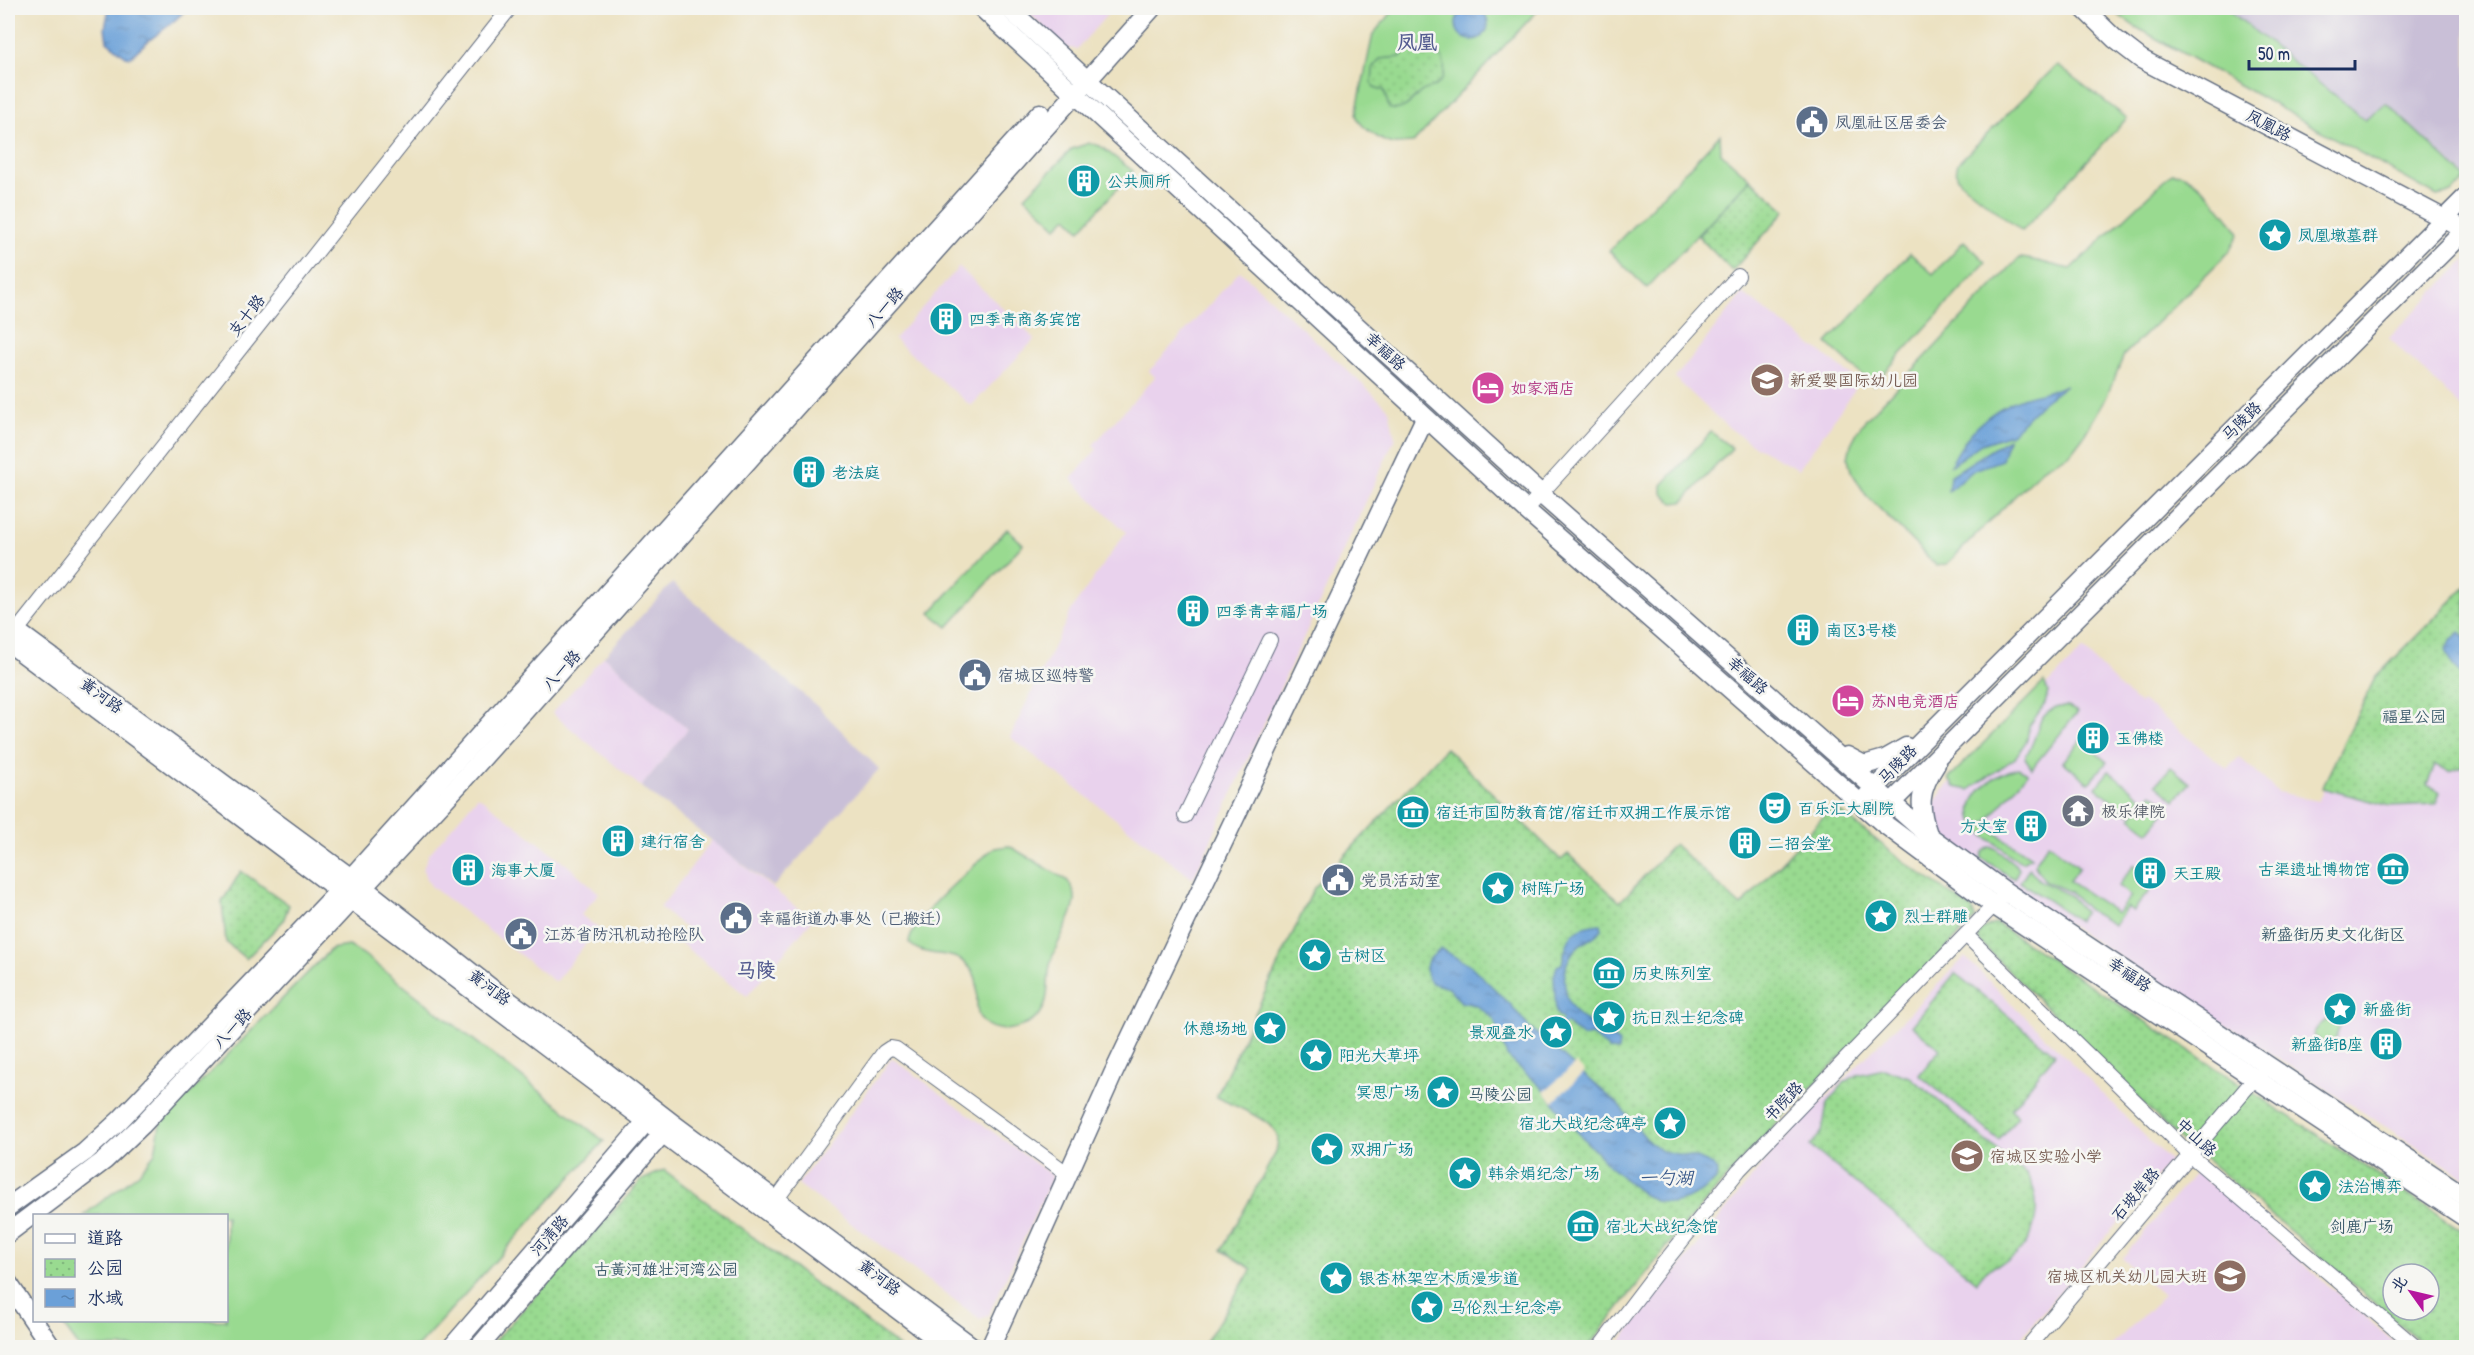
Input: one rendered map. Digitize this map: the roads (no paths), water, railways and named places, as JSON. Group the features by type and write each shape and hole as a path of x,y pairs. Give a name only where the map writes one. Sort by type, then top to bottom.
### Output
{"main road":[{"path":"982,8 1076,82"},
{"path":"1008,8 1076,82"},
{"path":"1076,82 1135,8"},
{"path":"1076,82 1152,8"},
{"name":"凤凰路","path":"2083,8 2115,39 2141,59 2466,229"},
{"name":"幸福路","path":"1076,82 1425,418 1859,803"},
{"name":"幸福路","path":"1076,82 2000,899 2255,1078 2466,1218"},
{"name":"八一路","path":"33,1214 105,1160 142,1125 1076,82"},
{"name":"马陵路","path":"1859,803 2466,197"},
{"name":"马陵路","path":"1876,818 2466,229"},
{"path":"990,1347 1113,1074 1425,418"},
{"name":"黄河路","path":"10,635 352,889 949,1347"},
{"path":"1828,746 1864,765 1885,759 1932,729"},
{"path":"1929,836 1920,807 1923,789 1949,743"},
{"path":"1859,803 1876,818"},
{"name":"幸福路","path":"1876,818 1917,850 2272,1068 2466,1197"},
{"name":"黄河路","path":"352,889 646,1122 667,1129 776,1200 974,1347"},
{"name":"八一路","path":"8,1208 85,1152 120,1120 352,889"},
{"name":"河清路","path":"451,1347 646,1122"},
{"name":"河清路","path":"478,1347 667,1129"},
{"name":"八一路","path":"8,1233 33,1214"},
{"path":"8,1283 33,1319"},
{"path":"35,1322 52,1347"}],"street":[{"name":"支十路","path":"10,635 510,8"},
{"path":"1526,510 1738,276"},
{"path":"1185,816 1270,640"},
{"name":"书院路","path":"1599,1347 1686,1234 1739,1170 1967,936 2000,899"},
{"name":"中山路","path":"1967,936 2190,1155 2417,1347"},
{"path":"776,1200 884,1052 890,1048 896,1049 1068,1174"},
{"name":"石坡岸路","path":"2027,1347 2255,1078 2272,1068"}],"water":[{"path":"109,8 187,8 131,57 127,57 107,41 105,28"},
{"path":"1472,8 1484,12 1488,24 1484,36 1472,40 1460,36 1456,24 1460,12"},
{"path":"2066,385 2041,404 2011,434 1981,444 1950,466 1963,443 1987,417 2022,398"},
{"path":"2008,439 2002,460 1974,470 1948,491 1950,476"},
{"path":"2460,632 2466,637 2466,679 2453,667 2446,649 2451,640"},
{"path":"1601,924 1602,929 1599,932 1573,952 1566,968 1565,986 1574,1011 1619,1043 1618,1051 1610,1050 1591,1035 1584,1037 1573,1030 1556,1013 1554,976 1557,966 1562,964 1569,940 1577,930 1583,927"},
{"name":"一勺湖","path":"1441,949 1471,966 1511,1005 1526,1024 1618,1104 1649,1142 1662,1151 1697,1158 1713,1165 1718,1171 1716,1179 1703,1191 1673,1203 1657,1201 1644,1195 1609,1166 1542,1088 1507,1056 1494,1019 1476,1005 1461,1002 1449,988 1432,983 1428,979 1426,968 1428,960"}],"waterway":[{"path":"1547,1042 1564,1022"}],"place":[{"name":"凤凰社区居委会","path":"1812,122"},
{"name":"公共厕所","path":"1084,181"},
{"name":"凤凰墩墓群","path":"2275,235"},
{"name":"四季青商务宾馆","path":"946,319"},
{"name":"新爱婴国际幼儿园","path":"1767,380"},
{"name":"如家酒店","path":"1488,388"},
{"name":"老法庭","path":"809,472"},
{"name":"四季青幸福广场","path":"1193,611"},
{"name":"南区3号楼","path":"1803,630"},
{"name":"宿城区巡特警","path":"975,675"},
{"name":"苏N电竞酒店","path":"1848,701"},
{"name":"玉佛楼","path":"2093,738"},
{"name":"百乐汇大剧院","path":"1775,808"},
{"name":"极乐律院","path":"2078,811"},
{"name":"宿迁市国防教育馆/宿迁市双拥工作展示馆","path":"1413,812"},
{"name":"方丈室","path":"2031,826"},
{"name":"建行宿舍","path":"618,841"},
{"name":"二招会堂","path":"1745,843"},
{"name":"古渠遗址博物馆","path":"2393,869"},
{"name":"海事大厦","path":"468,870"},
{"name":"天王殿","path":"2150,873"},
{"name":"党员活动室","path":"1338,880"},
{"name":"树阵广场","path":"1498,888"},
{"name":"烈士群雕","path":"1881,916"},
{"name":"幸福街道办事处（已搬迁）","path":"736,918"},
{"name":"江苏省防汛机动抢险队","path":"521,934"},
{"name":"古树区","path":"1315,955"},
{"name":"历史陈列室","path":"1609,973"},
{"name":"新盛街","path":"2340,1009"},
{"name":"抗日烈士纪念碑","path":"1609,1017"},
{"name":"休憩场地","path":"1270,1028"},
{"name":"景观叠水","path":"1556,1032"},
{"name":"新盛街B座","path":"2386,1044"},
{"name":"阳光大草坪","path":"1316,1055"},
{"name":"冥思广场","path":"1443,1092"},
{"name":"宿北大战纪念碑亭","path":"1670,1123"},
{"name":"双拥广场","path":"1327,1149"},
{"name":"宿城区实验小学","path":"1967,1156"},
{"name":"韩余娟纪念广场","path":"1465,1173"},
{"name":"法治博弈","path":"2315,1186"},
{"name":"宿北大战纪念馆","path":"1583,1226"},
{"name":"宿城区机关幼儿园大班","path":"2230,1276"},
{"name":"银杏林架空木质漫步道","path":"1336,1278"},
{"name":"马伦烈士纪念亭","path":"1427,1307"}],"district":[{"name":"凤凰","path":"1417,41"},
{"name":"马陵","path":"756,969"}],"park label":[{"name":"福星公园","path":"2414,716"},
{"name":"新盛街历史文化街区","path":"2333,934"},
{"name":"马陵公园","path":"1500,1094"},
{"name":"剑鹿广场","path":"2362,1226"},
{"name":"古黄河雄壮河湾公园","path":"666,1269"}]}
